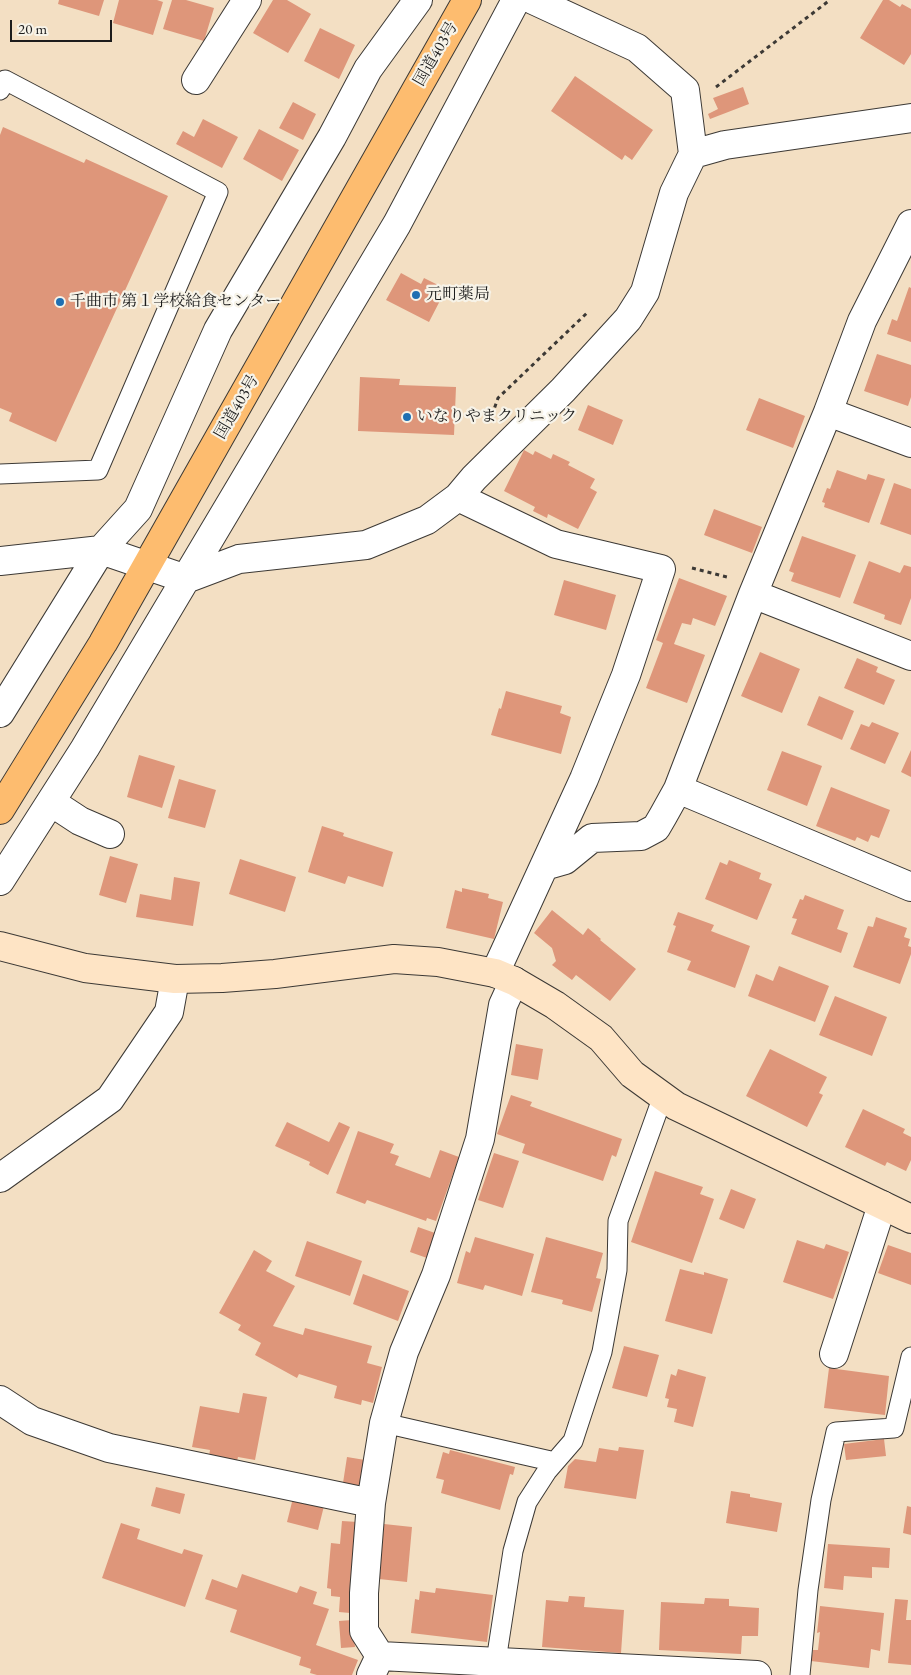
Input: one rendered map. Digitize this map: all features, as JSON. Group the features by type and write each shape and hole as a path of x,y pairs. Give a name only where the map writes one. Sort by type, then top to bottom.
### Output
{"highway":[{"name":"国道403号","path":"0,810 103,643 467,0"}],"street":[{"path":"196,80 247,0"},
{"path":"0,714 100,550 138,509 218,330 332,137 368,69 418,0"},
{"path":"0,880 85,748 397,224 516,0"},
{"path":"0,560 100,550 186,578 240,559 366,546 427,520 458,497 474,478 563,390 628,319 645,292 674,193 693,154 685,90 637,48 533,0"},
{"path":"693,154 726,145 911,118"},
{"path":"544,866 565,860 592,838 641,836 656,828 678,789 753,594 828,412 862,321 908,235"},
{"path":"828,412 911,443"},
{"path":"458,497 556,544 661,569 626,675 584,779 544,866 505,977 503,1005 480,1139 436,1275 404,1352 384,1423 371,1503 364,1593 364,1631 375,1665 496,1662 757,1675"},
{"path":"753,594 911,656"},
{"path":"678,789 911,887"},
{"path":"51,802 80,821 110,834"},
{"path":"0,946 85,968 175,979 275,974 394,959 438,962 505,977 555,1005 601,1038 632,1074 676,1106 911,1219"},
{"path":"0,1178 110,1099 169,1012 175,979"},
{"path":"834,1354 882,1205"},
{"path":"0,1400 32,1421 109,1448 371,1503"}],"lane":[{"path":"0,90 5,80 218,192 98,470 0,474"},
{"path":"496,1662 513,1551 527,1502 555,1462 573,1441 602,1352 616,1270 618,1221 663,1096"},
{"path":"800,1675 808,1590 821,1500 836,1432 894,1428 911,1356"},
{"path":"384,1423 555,1462"}],"path":[{"path":"686,100 708,93 830,0"},
{"path":"491,416 498,398 592,309"},
{"path":"661,569 674,564 741,580 753,594"}],"building":[{"path":"59,0 104,0 99,16 58,4"},
{"path":"119,0 157,0 163,2 153,35 113,23"},
{"path":"172,0 186,0 214,8 204,41 163,29"},
{"path":"273,0 287,0 311,14 288,53 253,33"},
{"path":"883,0 889,0 900,7 902,4 911,9 911,54 904,65 860,38"},
{"path":"320,28 355,45 339,79 304,61"},
{"path":"575,76 653,130 632,160 625,155 622,160 551,111"},
{"path":"743,87 749,104 710,119 708,114 718,109 713,98"},
{"path":"293,102 316,114 303,140 279,128"},
{"path":"203,119 238,137 222,168 176,144 183,131 194,137"},
{"name":"千曲市 第１学校給食センター","path":"3,127 84,163 86,159 168,196 56,442 9,421 12,413 0,408 0,135"},
{"path":"259,129 299,150 282,181 243,159"},
{"name":"元町薬局","path":"401,273 421,284 424,278 446,289 429,322 386,300"},
{"path":"909,287 911,288 911,342 887,334 892,319 897,321"},
{"path":"877,354 911,365 911,397 908,406 864,391"},
{"name":"いなりやまクリニック","path":"360,377 400,379 399,385 456,387 454,435 358,431"},
{"path":"759,398 805,416 793,448 746,430"},
{"path":"588,405 623,420 613,445 578,430"},
{"path":"524,450 533,455 535,451 551,459 553,454 570,462 568,465 595,479 590,488 597,492 578,529 548,514 547,518 533,511 535,507 504,491"},
{"path":"837,470 866,480 868,474 885,479 869,523 824,507 825,503 822,502 827,488 830,489"},
{"path":"894,483 911,489 911,535 880,524"},
{"path":"714,509 762,527 752,553 704,535"},
{"path":"802,536 856,555 840,598 791,581 794,573 789,571"},
{"path":"869,561 900,573 904,565 911,567 911,598 901,625 884,619 885,615 853,603"},
{"path":"679,578 727,596 715,626 693,618 691,625 682,623 674,644 705,655 687,703 646,688 663,643 656,640"},
{"path":"564,580 616,595 606,630 554,615"},
{"path":"760,652 800,669 782,713 741,696"},
{"path":"857,658 878,667 876,672 895,680 884,705 844,688"},
{"path":"506,691 562,706 560,713 571,717 561,754 491,735"},
{"path":"819,696 854,711 842,740 807,725"},
{"path":"872,722 899,733 885,764 850,749 861,724 869,727"},
{"path":"911,750 911,777 901,772"},
{"path":"782,751 822,766 807,806 767,790"},
{"path":"139,755 175,766 162,808 127,797"},
{"path":"179,779 216,790 205,828 168,818"},
{"path":"831,787 890,810 879,838 871,835 868,842 857,837 855,841 816,826"},
{"path":"322,826 344,833 343,836 393,852 383,887 348,876 345,884 308,872"},
{"path":"110,856 138,864 126,903 99,895"},
{"path":"240,859 296,877 285,912 229,894"},
{"path":"729,860 761,873 759,879 772,884 757,920 705,899 720,862 727,865"},
{"path":"174,877 200,882 193,926 136,917 140,894 171,900"},
{"path":"462,888 489,894 488,898 503,902 494,939 446,928 455,890 462,892"},
{"path":"805,895 844,910 837,929 848,933 841,953 791,934 797,919 792,918 800,899 803,900"},
{"path":"552,910 583,935 588,928 636,969 610,1001 576,975 572,980 552,965 556,961 552,948 534,933"},
{"path":"678,912 714,925 711,931 750,946 735,988 687,970 691,961 667,952 676,926 673,925"},
{"path":"876,917 907,928 904,937 910,939 908,946 911,947 911,954 900,984 853,967 868,926 873,927"},
{"path":"779,966 829,986 815,1022 748,996 756,974 773,981"},
{"path":"835,996 887,1017 872,1056 819,1035"},
{"path":"516,1044 543,1049 538,1080 511,1075"},
{"path":"770,1049 827,1077 819,1093 823,1095 807,1127 746,1096"},
{"path":"511,1095 532,1102 530,1106 622,1139 616,1157 612,1155 603,1181 522,1153 525,1144 497,1134"},
{"path":"863,1109 905,1129 903,1133 911,1137 911,1160 906,1171 887,1162 885,1166 845,1147"},
{"path":"287,1122 329,1142 339,1122 350,1127 328,1175 309,1165 310,1162 275,1146"},
{"path":"358,1131 394,1144 390,1153 399,1156 395,1165 430,1178 440,1150 459,1157 436,1221 427,1218 426,1221 367,1200 365,1204 336,1193"},
{"path":"494,1153 519,1161 503,1208 478,1200"},
{"path":"655,1171 703,1187 700,1194 714,1199 692,1263 631,1242"},
{"path":"731,1189 756,1199 744,1229 719,1219"},
{"path":"418,1227 435,1233 427,1258 410,1252"},
{"path":"475,1237 534,1254 522,1296 485,1285 483,1290 457,1283 466,1251 470,1253"},
{"path":"546,1237 603,1253 596,1278 601,1279 592,1312 562,1304 563,1300 531,1292"},
{"path":"797,1240 824,1249 826,1244 849,1252 833,1299 783,1282"},
{"path":"307,1241 362,1261 350,1296 295,1276"},
{"path":"888,1245 911,1253 911,1285 878,1273"},
{"path":"254,1250 272,1261 266,1271 295,1286 273,1326 303,1335 305,1328 372,1346 367,1363 382,1367 373,1403 362,1400 361,1405 334,1398 337,1386 299,1374 297,1378 255,1355 261,1343 238,1330 241,1325 219,1313"},
{"path":"680,1269 704,1275 704,1272 728,1279 712,1334 665,1321"},
{"path":"363,1274 409,1291 398,1321 353,1304"},
{"path":"624,1346 659,1355 647,1397 612,1388"},
{"path":"829,1368 889,1376 885,1415 824,1408"},
{"path":"678,1369 706,1377 693,1427 674,1422 677,1409 667,1407 669,1399 665,1398 671,1374 676,1376"},
{"path":"243,1393 267,1397 255,1460 238,1457 237,1461 209,1456 210,1450 192,1447 200,1406 239,1413"},
{"path":"884,1439 886,1456 846,1460 844,1444"},
{"path":"619,1447 644,1450 636,1499 564,1488 568,1466 575,1459 596,1462 599,1448 618,1451"},
{"path":"450,1450 515,1467 513,1475 510,1474 500,1510 441,1493 444,1480 436,1478 443,1452 449,1454"},
{"path":"347,1457 365,1460 360,1486 343,1483"},
{"path":"156,1487 185,1494 180,1514 151,1506"},
{"path":"731,1491 782,1503 777,1532 726,1523"},
{"path":"293,1498 324,1506 318,1530 287,1522"},
{"path":"907,1506 911,1507 911,1535 903,1533"},
{"path":"342,1521 358,1522 350,1613 339,1612 340,1597 331,1596 331,1589 327,1588 331,1543 340,1544"},
{"path":"121,1523 140,1529 137,1539 182,1554 184,1549 203,1555 185,1607 102,1578"},
{"path":"384,1524 412,1527 407,1582 379,1579"},
{"path":"828,1544 890,1548 889,1568 872,1567 872,1578 844,1576 843,1590 824,1588"},
{"path":"242,1574 297,1593 300,1586 317,1592 313,1604 329,1609 316,1645 358,1660 352,1675 317,1675 310,1673 311,1669 299,1665 301,1657 230,1632 237,1610 205,1599 212,1579 237,1588"},
{"path":"436,1588 493,1595 487,1642 411,1633 415,1599 419,1600 420,1591 435,1593"},
{"path":"569,1596 585,1597 584,1607 624,1610 621,1653 542,1647 546,1600 568,1602"},
{"path":"705,1598 729,1599 729,1606 759,1608 758,1636 742,1636 741,1654 659,1650 661,1602 704,1604"},
{"path":"895,1599 908,1600 906,1620 911,1620 911,1665 888,1663"},
{"path":"820,1606 884,1613 880,1651 871,1649 869,1668 811,1661 813,1650 818,1650 820,1632 817,1633"},
{"path":"352,1620 355,1647 341,1648 339,1621"}],"place":[{"name":"元町薬局","path":"416,295"},
{"name":"千曲市 第１学校給食センター","path":"60,302"},
{"name":"いなりやまクリニック","path":"407,417"}]}
